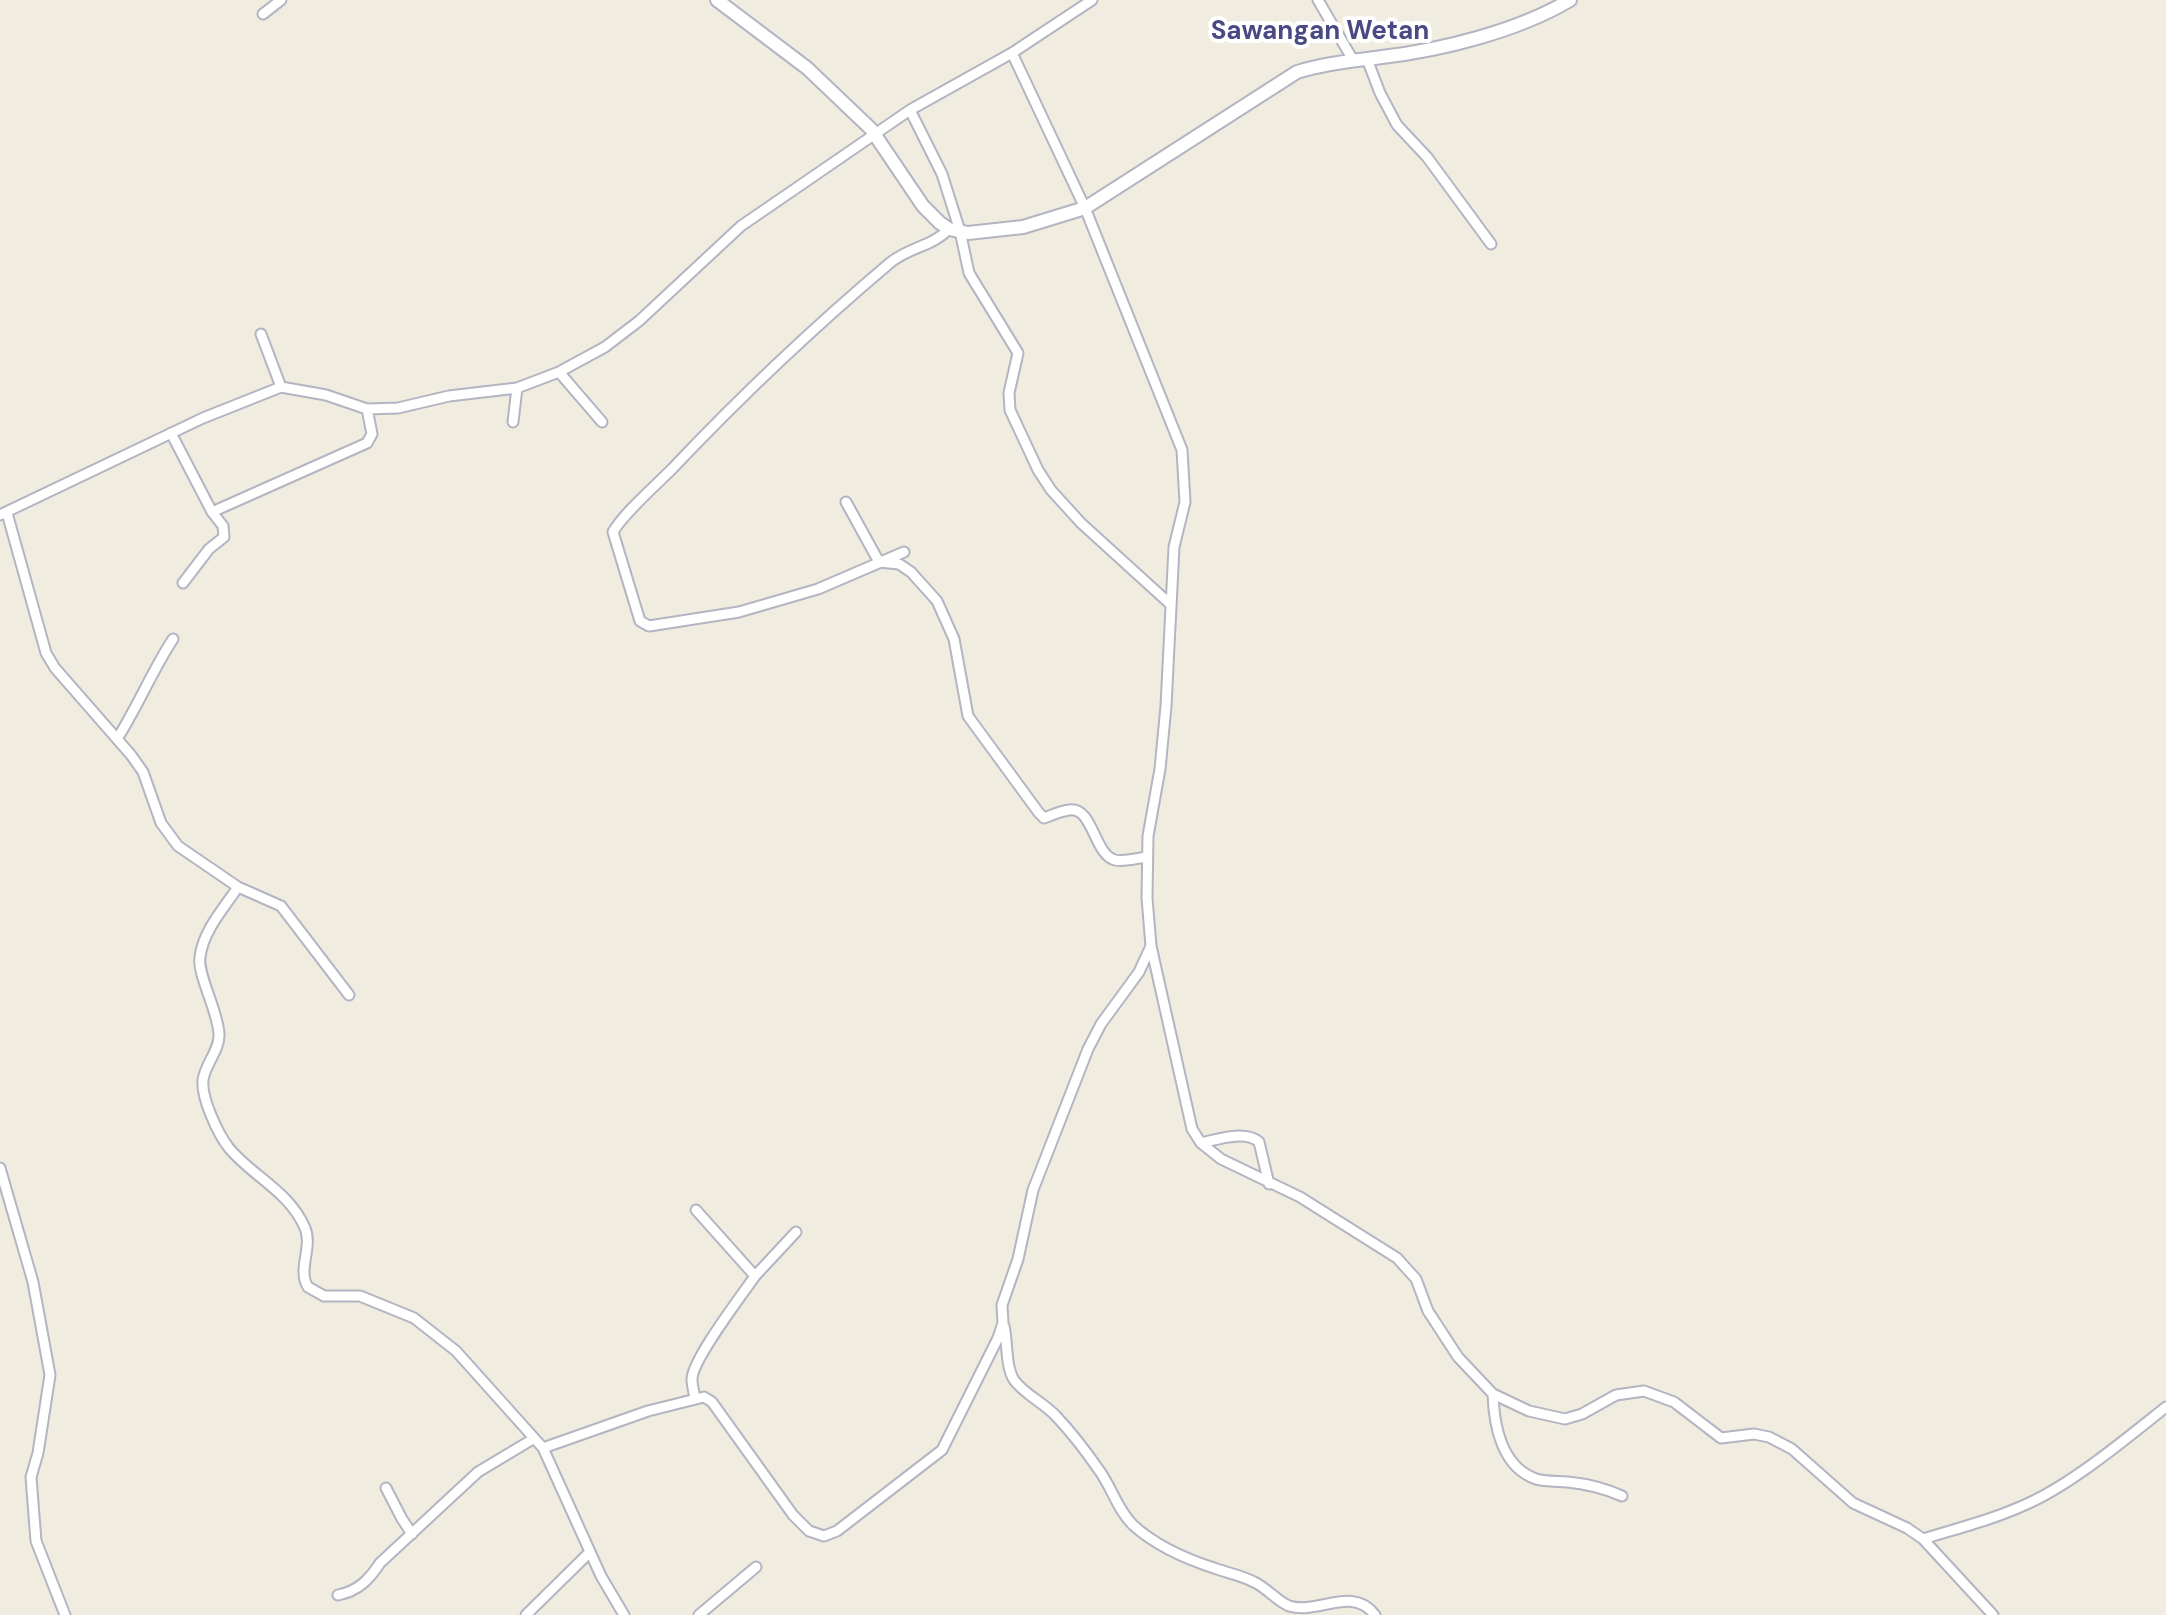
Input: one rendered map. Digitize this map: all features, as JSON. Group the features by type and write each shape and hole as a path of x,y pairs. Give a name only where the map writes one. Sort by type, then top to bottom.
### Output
{"street":[{"path":"263,14 281,0"},
{"path":"717,0 807,68 875,133 923,206 955,230 982,232 1012,229 1085,208 1297,72 1479,36 1531,19 1570,0"},
{"path":"349,995 281,906 238,887 178,846 161,823 143,772 55,668 46,653 4,514 171,433 281,387 326,395 367,409 398,408 449,396 517,388 559,372 605,347 639,321 741,226 910,110 1012,53 1092,0"},
{"path":"1318,0 1353,60"},
{"path":"1012,53 1085,208 1182,450 1185,502 1174,547 1164,730 1148,836 1147,910 1151,946 1192,1129 1201,1143 1221,1159 1300,1197 1406,1266 1416,1279 1428,1311 1446,1339 1479,1382 1493,1394 1529,1411 1565,1419 1582,1414 1624,1392 1644,1391 1663,1396 1721,1438 1754,1434 1780,1442 1853,1503 1923,1539 1993,1615"},
{"path":"1367,59 1397,125 1427,157 1491,244"},
{"path":"910,110 942,174 969,273 1018,353 1009,393 1010,410 1038,470 1051,490 1081,523 1169,603"},
{"path":"904,552 818,589 739,612 649,626 640,621 613,532 725,413 893,261 913,248 933,243 955,230"},
{"path":"261,334 281,387"},
{"path":"559,372 602,422"},
{"path":"513,422 517,388"},
{"path":"212,512 367,443 372,434 367,409"},
{"path":"171,433 212,512 223,526 224,537 209,549 183,583"},
{"path":"846,502 879,562"},
{"path":"879,562 899,564 911,572 937,601 954,639 968,716 1039,813 1044,818 1076,810 1085,818 1109,857 1117,861 1147,857"},
{"path":"117,739 134,712 150,673 173,639"},
{"path":"238,887 205,938 199,960 214,1003 220,1037 203,1080 208,1108 229,1148 276,1188 306,1229 308,1247 303,1275 308,1287 324,1296 360,1296 414,1318 456,1351 543,1448 590,1552 624,1615"},
{"path":"1151,946 1139,972 1101,1024 1088,1049 1033,1190 1018,1259 1002,1305 1013,1378 1055,1415 1102,1475 1120,1509 1133,1525 1152,1539 1189,1559 1256,1583 1288,1610 1318,1609 1345,1600 1359,1603 1375,1615"},
{"path":"1201,1143 1245,1136 1256,1139 1269,1184"},
{"path":"0,1168 33,1282 50,1375 38,1453 31,1477 36,1541 65,1615"},
{"path":"696,1210 755,1276"},
{"path":"695,1398 692,1379 695,1366 724,1318 755,1276 796,1232"},
{"path":"543,1448 648,1411 704,1397 712,1402 793,1515 809,1531 824,1536 837,1531 942,1450 1003,1323"},
{"path":"1493,1394 1493,1412 1504,1450 1524,1473 1539,1480 1604,1488 1622,1496"},
{"path":"1923,1539 1988,1520 2029,1503 2100,1458 2166,1407"},
{"path":"338,1595 360,1587 478,1472 533,1439"},
{"path":"386,1488 412,1534"},
{"path":"526,1615 590,1552"},
{"path":"699,1615 756,1567"}],"district":[{"name":"Sawangan Wetan","path":"1320,32"}]}
